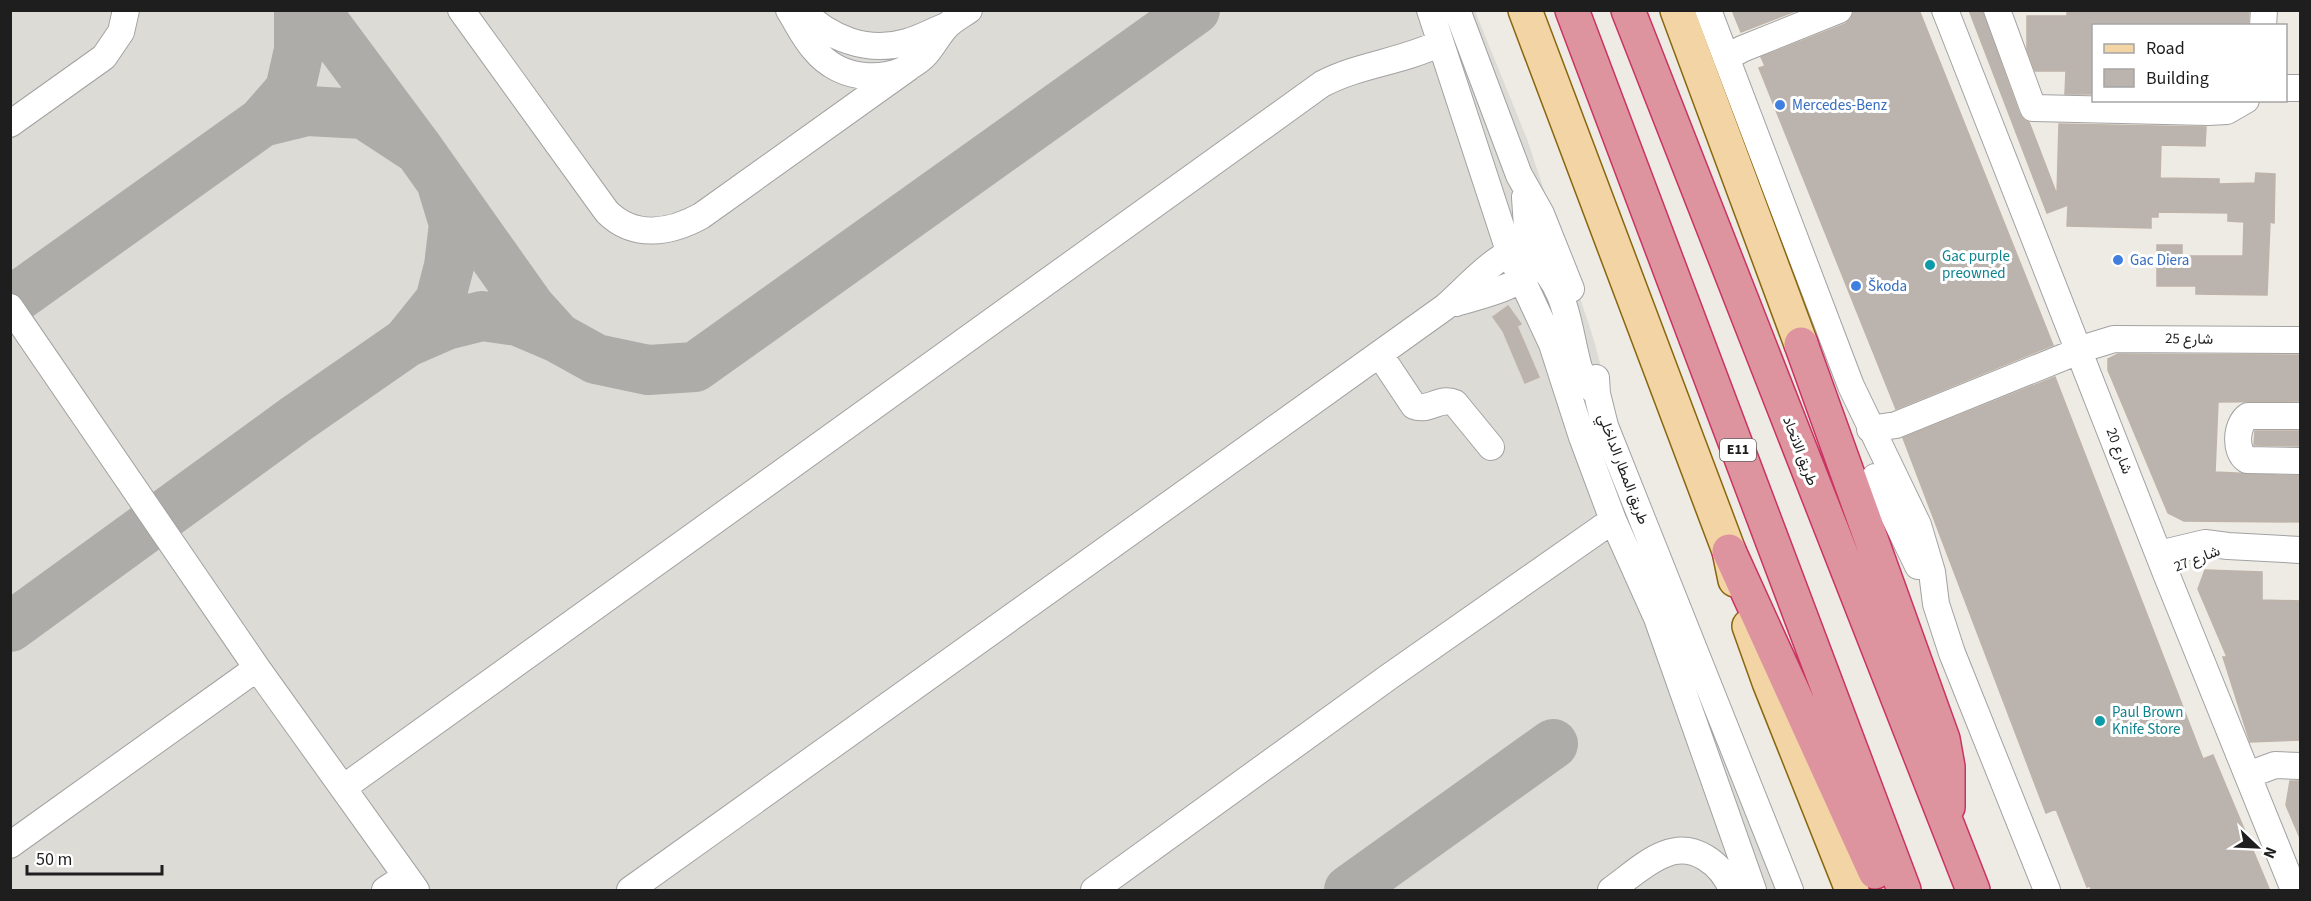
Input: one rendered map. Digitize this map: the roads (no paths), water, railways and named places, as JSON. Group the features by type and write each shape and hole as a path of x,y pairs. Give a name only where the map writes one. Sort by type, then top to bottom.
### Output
{"highway":[{"name":"E11","path":"1572,10 1904,891"},
{"name":"طريق الاتحاد","path":"1628,10 1973,891"},
{"path":"1801,344 1943,738 1949,786 1946,824"},
{"path":"1729,551 1885,891"}],"main road":[{"path":"1525,10 1729,551 1740,596 1769,682 1852,891"},
{"path":"1677,10 1801,344"}],"street":[{"path":"10,124 104,57 121,32 126,10"},
{"path":"461,10 607,212 623,225 659,231 678,227 701,216 924,56 947,26"},
{"path":"789,10 814,50 830,64 848,73 868,77 889,76 908,68"},
{"path":"801,10 816,26 837,38 860,44 884,46 907,42 947,26 969,10"},
{"name":"طريق المطار الداخلي","path":"1430,10 1520,263 1560,364 1582,437 1613,520 1657,618 1754,891"},
{"name":"طريق المطار الداخلي","path":"1457,10 1524,186 1541,214 1585,323 1605,426 1790,891"},
{"path":"1708,10 1847,376 1870,429 1918,525 1932,572 1936,604"},
{"path":"1726,58 1742,49 1839,10"},
{"name":"شارع 20","path":"1945,10 2162,563 2294,891"},
{"path":"1997,10 2033,108 2217,112 2236,108 2244,102"},
{"path":"343,788 1322,84 1356,69 1408,57 1440,43"},
{"path":"1520,263 1524,186"},
{"path":"630,891 1445,307 1495,262 1520,263 1544,269 1557,285 1579,368 1585,380 1597,394"},
{"path":"10,307 257,668 411,883 385,891"},
{"name":"شارع 25","path":"1870,429 1896,425 2102,342 2125,338 2301,340"},
{"path":"1801,344 1820,370 1851,426 1936,604 1952,653 2047,891"},
{"path":"1380,354 1414,406 1426,408 1446,400 1455,403 1491,447"},
{"path":"2301,416 2248,416 2240,426 2238,447 2241,455 2247,460 2301,461"},
{"path":"1094,891 1381,683 1613,520"},
{"name":"شارع 27","path":"2162,563 2205,543 2301,550"},
{"path":"10,845 257,668"},
{"path":"2251,782 2275,765 2300,765"},
{"path":"1611,891 1653,861 1678,850 1707,858 1720,869 1732,891"}],"place":[{"name":"Mercedes-Benz","path":"1780,105"},
{"name":"Gac Diera","path":"2118,260"},
{"name":"Gac purple preowned","path":"1930,265"},
{"name":"Škoda","path":"1856,286"},
{"name":"Paul Brown Knife Store","path":"2100,721"}]}
